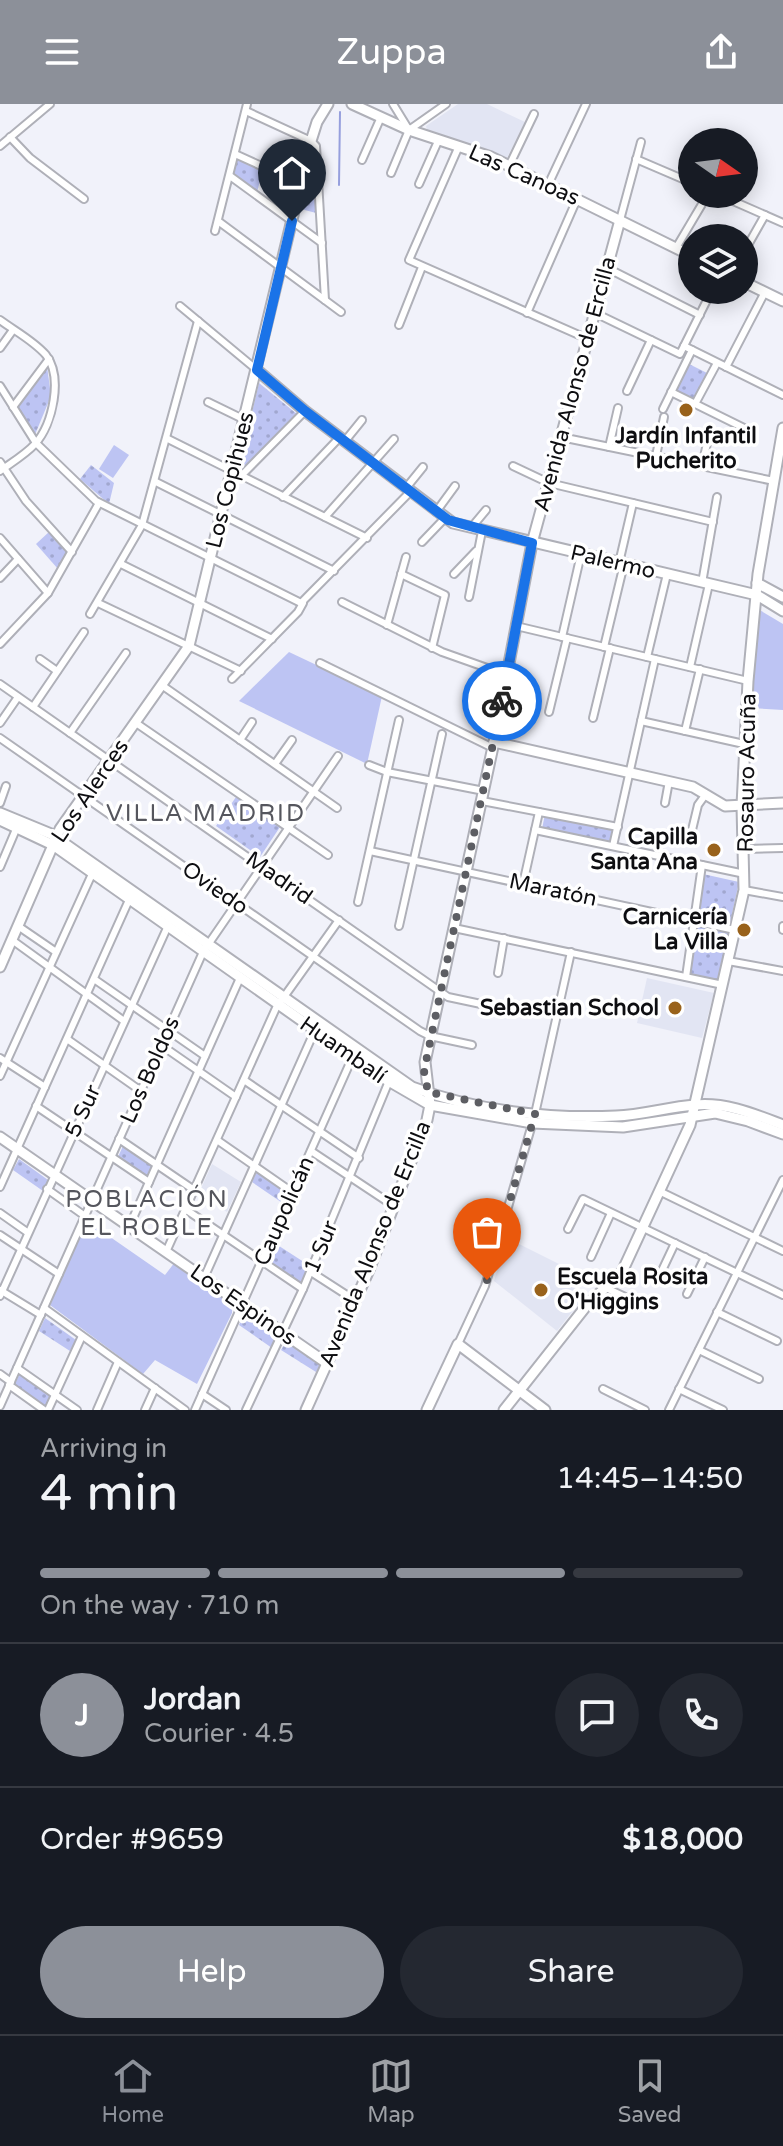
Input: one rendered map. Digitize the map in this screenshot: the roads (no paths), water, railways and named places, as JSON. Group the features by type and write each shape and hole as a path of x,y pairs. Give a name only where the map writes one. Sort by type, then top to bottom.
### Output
{"street":[{"path":"0,146 50,104"},
{"name":"Los Copihues","path":"175,668 189,646 222,515 237,473 245,420 311,141 317,122 328,104"},
{"name":"Las Canoas","path":"352,104 409,130 509,166 676,248"},
{"path":"393,104 409,130"},
{"path":"391,173 409,130 445,104"},
{"path":"548,185 586,104"},
{"path":"215,231 246,107 311,141 317,151 325,300"},
{"path":"509,166 534,114"},
{"path":"362,160 381,117"},
{"path":"10,137 30,158 84,199"},
{"path":"419,184 439,139"},
{"name":"Avenida Alonso de Ercilla","path":"306,1410 356,1301 427,1120 430,1105 425,1062 494,745 532,543 641,142"},
{"path":"459,146 409,260 588,339"},
{"path":"235,154 301,184"},
{"path":"636,159 678,177"},
{"path":"230,176 322,243"},
{"path":"527,313 577,199"},
{"path":"676,248 700,208"},
{"path":"749,208 783,223"},
{"path":"758,227 765,215"},
{"path":"218,221 341,312"},
{"path":"399,325 422,267"},
{"path":"607,268 700,315"},
{"path":"758,289 783,301"},
{"path":"726,367 765,292"},
{"path":"595,313 680,354 705,304"},
{"name":"Palermo","path":"180,306 305,411 453,523 757,595 783,611"},
{"path":"0,320 49,359 55,399 36,443 1,467 26,501 72,552"},
{"path":"90,614 142,525 198,321"},
{"path":"0,348 13,330"},
{"path":"627,391 651,340"},
{"path":"684,346 783,395"},
{"path":"663,409 692,350"},
{"path":"13,407 49,359"},
{"path":"695,404 717,363"},
{"path":"0,386 36,443 99,503 303,603"},
{"path":"671,392 744,428"},
{"path":"208,402 245,420"},
{"path":"609,447 618,408"},
{"path":"237,473 305,411"},
{"path":"656,456 664,417"},
{"path":"283,497 362,420"},
{"name":"Rosauro Acuña","path":"504,1410 579,1315 604,1287 621,1274 687,1134 694,1110 744,890 742,806 748,681 757,583 783,428"},
{"path":"702,466 709,434"},
{"path":"561,437 774,481"},
{"path":"168,439 367,538"},
{"path":"325,517 394,439"},
{"path":"513,466 549,483 713,522"},
{"path":"232,679 367,538 408,490 423,467"},
{"path":"156,482 334,571"},
{"path":"422,542 441,515 455,486"},
{"path":"690,667 717,497"},
{"path":"0,644 48,593 99,503"},
{"path":"593,718 633,503"},
{"path":"471,528 486,510"},
{"path":"469,597 482,531"},
{"path":"0,538 48,593"},
{"path":"454,574 478,549"},
{"path":"549,712 581,554"},
{"path":"387,625 406,557"},
{"path":"0,578 18,559"},
{"path":"121,564 272,639"},
{"path":"401,574 445,595 432,648"},
{"path":"647,657 667,574"},
{"path":"757,583 783,597"},
{"path":"342,602 432,648 507,675"},
{"path":"98,603 241,671"},
{"path":"516,626 748,681"},
{"path":"33,707 84,632"},
{"path":"70,733 126,653"},
{"path":"40,659 57,671"},
{"path":"613,846 655,659"},
{"path":"320,663 494,745 693,787 721,805 783,803"},
{"name":"Los Alerces","path":"0,967 54,841 175,668"},
{"path":"685,731 700,669"},
{"name":"Madrid","path":"0,684 448,997 481,1004"},
{"path":"163,686 337,808"},
{"path":"0,723 18,697"},
{"path":"358,902 399,720"},
{"path":"641,721 744,744"},
{"path":"240,740 252,722"},
{"path":"136,723 328,855"},
{"path":"399,926 442,734"},
{"name":"Oviedo","path":"0,738 430,1036"},
{"path":"275,764 292,740"},
{"name":"Los Boldos","path":"0,1406 206,948 338,756"},
{"path":"369,765 539,812 618,827"},
{"path":"665,803 669,781"},
{"path":"0,803 6,786"},
{"path":"691,834 698,806 706,794"},
{"path":"523,884 539,812"},
{"name":"Huambalí","path":"0,813 54,841 430,1105 623,1127 694,1110 734,1108 783,1125"},
{"name":"Huambalí","path":"0,820 54,841 92,874 167,928 206,948 240,978 281,1001 315,1030 393,1079 428,1092 533,1119"},
{"path":"0,867 17,827"},
{"path":"535,830 745,874"},
{"path":"745,849 783,848"},
{"name":"Maratón","path":"370,851 735,930"},
{"path":"686,977 702,865"},
{"path":"0,1076 3,1060 92,874"},
{"path":"744,890 783,897"},
{"path":"0,1187 129,900"},
{"path":"166,1252 281,1001 339,920"},
{"path":"18,926 56,952"},
{"name":"5 Sur","path":"1,1293 167,928"},
{"path":"454,928 723,985"},
{"path":"498,973 504,938"},
{"path":"12,940 124,1021"},
{"path":"427,1410 487,1280 533,1119 571,952"},
{"path":"728,961 783,971"},
{"path":"129,1227 240,978"},
{"path":"94,979 205,1056"},
{"path":"204,1278 315,1030"},
{"path":"430,1036 472,1045"},
{"path":"67,1039 141,1091"},
{"path":"161,1045 236,1097"},
{"name":"Caupolicán","path":"195,1410 353,1056"},
{"path":"3,1060 45,1087"},
{"path":"393,1079 415,1077 425,1062"},
{"name":"1 Sur","path":"246,1410 311,1272 393,1079"},
{"path":"244,1080 359,1158"},
{"path":"36,1106 149,1182"},
{"name":"Huambalí","path":"694,1110 723,1114 783,1134"},
{"name":"Los Espinos","path":"0,1137 328,1364"},
{"path":"119,1139 194,1190"},
{"path":"217,1140 292,1192"},
{"path":"311,1151 395,1207"},
{"path":"669,1410 783,1180"},
{"path":"47,1189 85,1216"},
{"path":"661,1192 783,1251"},
{"path":"568,1229 583,1199 783,1295"},
{"path":"185,1209 303,1289"},
{"path":"0,1213 27,1232"},
{"path":"591,1257 611,1213"},
{"path":"0,1235 59,1274"},
{"path":"658,1279 675,1243"},
{"path":"687,1294 705,1257"},
{"path":"311,1272 356,1301"},
{"path":"604,1287 640,1304"},
{"path":"1,1293 42,1312 82,1336 185,1410"},
{"path":"717,1312 777,1341"},
{"path":"0,1374 46,1410 82,1336"},
{"path":"458,1344 545,1410"},
{"path":"699,1350 759,1379"},
{"path":"97,1410 118,1362"},
{"path":"17,1368 77,1410"},
{"path":"145,1410 155,1388"},
{"path":"603,1389 645,1410"},
{"path":"679,1389 723,1410"},
{"path":"202,1394 226,1410"}],"waterway":[{"path":"339,185 340,112"}],"place":[{"name":"Jardín Infantil Pucherito","path":"686,410"},
{"name":"Capilla Santa Ana","path":"714,850"},
{"name":"Carnicería La Villa","path":"744,930"},
{"name":"Sebastian School","path":"675,1008"},
{"name":"Escuela Rosita O'Higgins","path":"541,1290"}],"district":[{"name":"VILLA MADRID","path":"206,813"},
{"name":"POBLACIÓN EL ROBLE","path":"147,1213"}]}
